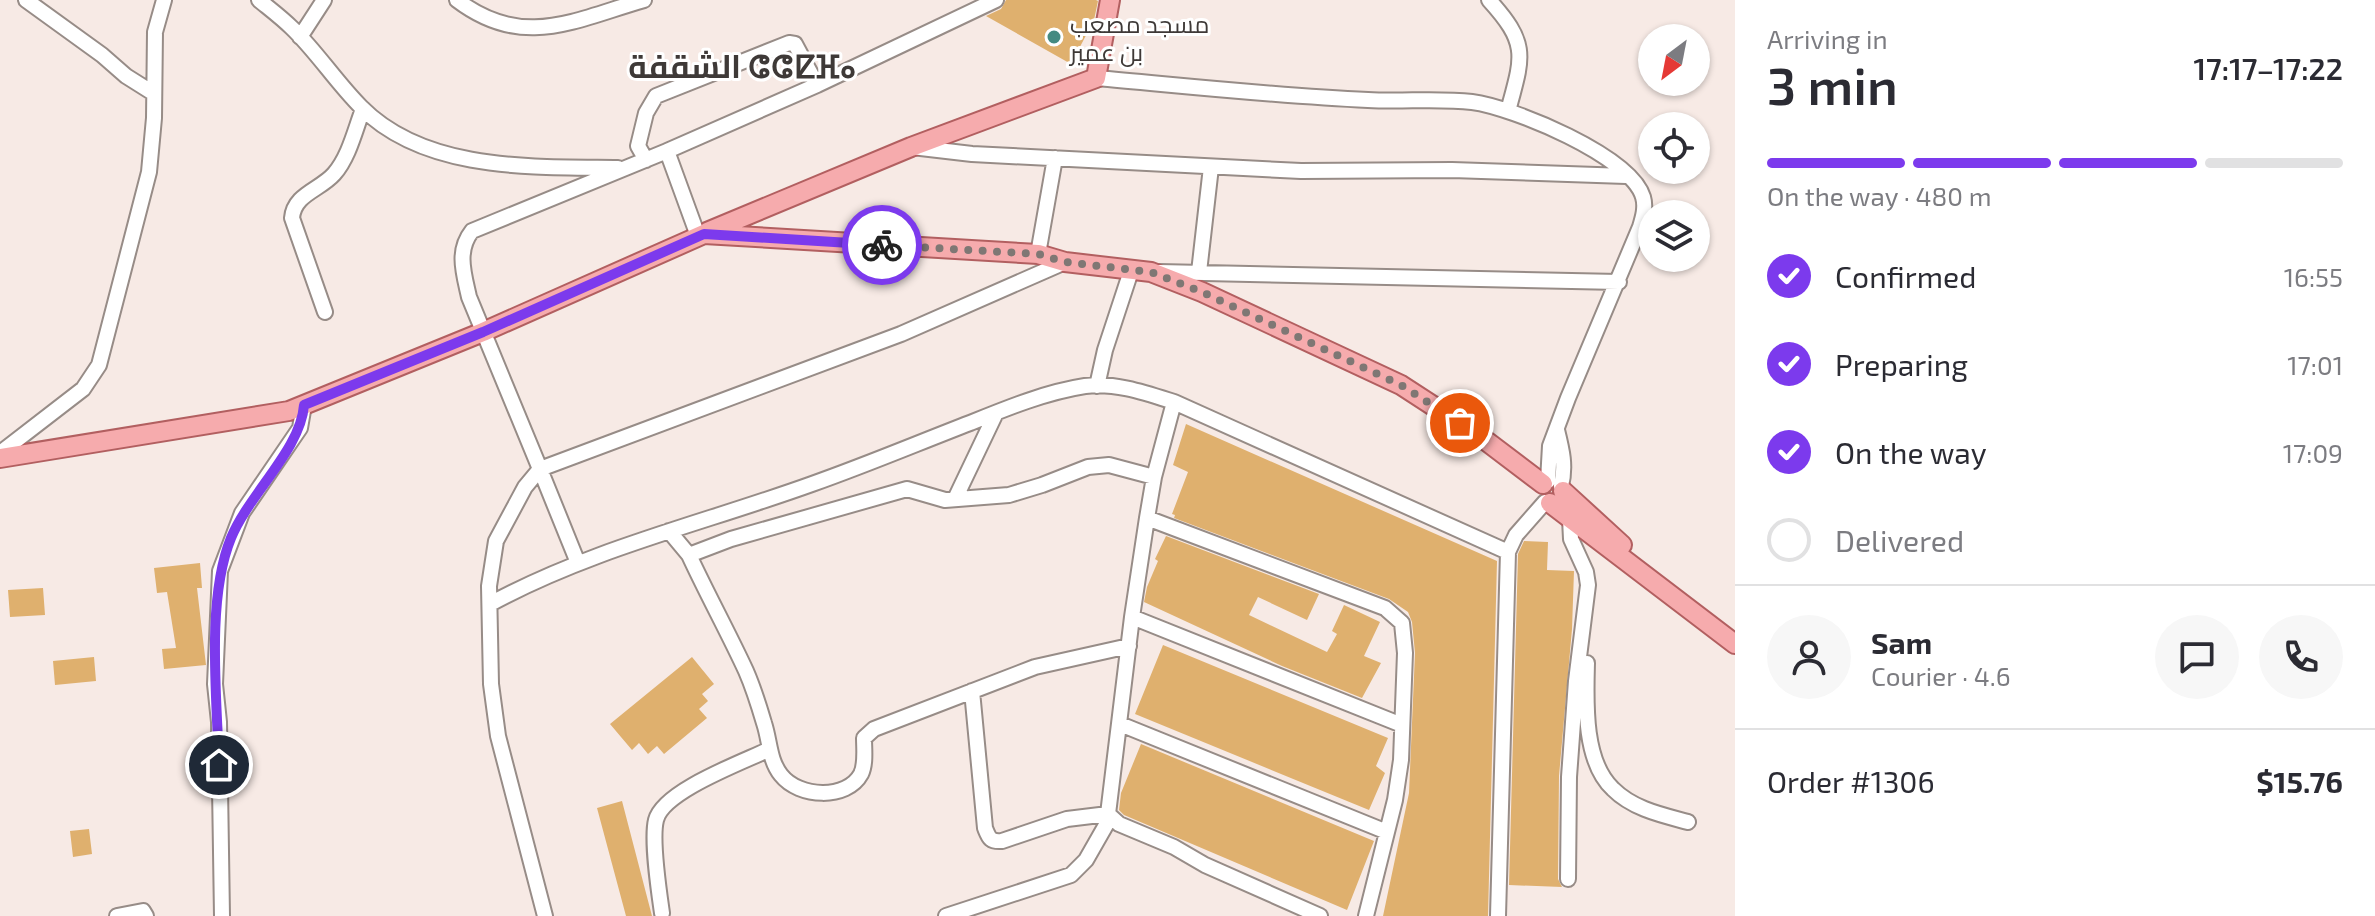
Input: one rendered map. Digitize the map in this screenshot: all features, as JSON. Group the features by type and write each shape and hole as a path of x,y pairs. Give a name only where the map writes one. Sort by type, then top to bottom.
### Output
{"main road":[{"path":"0,456 289,411 483,332 701,235 911,147 1096,78 1110,0"},
{"path":"701,235 1038,254 1065,262 1151,272 1202,292 1401,385 1481,437 1735,632"},
{"path":"1552,491 1570,519 1735,644"}],"street":[{"path":"26,0 153,93"},
{"path":"0,456 83,389 99,365 149,172 154,118 155,32 164,0"},
{"path":"259,0 300,37 363,109 395,133 413,142 453,155 541,167 628,168"},
{"path":"300,37 324,0"},
{"path":"457,0 493,22 554,28 644,0"},
{"path":"578,563 469,297 463,270 463,248 472,231 628,168 817,85 996,0"},
{"path":"1489,0 1520,43 1519,64 1508,111"},
{"path":"646,160 638,146 646,113 656,96 789,43 795,44 817,85"},
{"path":"1096,78 1367,100 1471,102 1508,111 1587,146 1626,176 1642,195 1644,208 1640,227 1550,446 1552,491 1516,535 1508,552 1498,916"},
{"path":"325,312 292,218 293,208 298,199 317,189 336,172 363,109"},
{"path":"911,147 972,154 1301,171 1427,170 1626,176"},
{"path":"667,151 701,235"},
{"path":"1038,254 1055,158"},
{"path":"1199,272 1211,167"},
{"path":"545,916 498,736 491,684 491,565 496,541 525,487 540,469 901,334 1065,262"},
{"path":"1097,386 1105,350 1131,271"},
{"path":"1151,272 1619,282"},
{"path":"490,604 578,563 812,484 996,413 1043,397 1097,386 1142,391 1174,402 1508,552"},
{"path":"946,916 1071,875 1086,860 1109,816 1147,518 1154,477 1174,402"},
{"path":"222,916 219,722 215,684 220,571 242,513 300,428 304,405"},
{"path":"955,499 996,413"},
{"path":"689,555 731,539 907,489 936,499 1023,491 1088,467 1109,465 1154,477"},
{"path":"1147,518 1385,608 1402,623 1401,760 1366,916"},
{"path":"1568,879 1569,777 1588,585 1586,572 1571,539 1570,519"},
{"path":"669,531 689,555 746,672 765,725 772,761 792,785 809,794 824,793 858,779 864,770 864,738 868,732 1035,667 1129,646"},
{"path":"1132,617 1402,725"},
{"path":"1582,633 1587,659 1586,722 1599,768 1612,788 1625,798 1645,809 1688,822"},
{"path":"972,691 985,828 989,839 1002,841 1067,819 1109,816 1217,871 1320,916"},
{"path":"1120,724 1387,832"},
{"path":"662,913 657,875 656,819 668,801 770,749"},
{"path":"117,916 143,911 146,916"}],"building":[{"name":"مسجد مصعب بن عمير","path":"1006,0 1098,1 1094,20 1071,64 986,16 1001,9"},
{"path":"1186,424 1497,561 1488,916 1383,916 1409,793 1415,653 1408,612 1389,599 1174,518 1172,514 1188,472 1173,465"},
{"path":"1166,536 1319,594 1307,620 1258,597 1249,615 1327,652 1337,634 1332,631 1344,605 1380,622 1364,656 1381,663 1362,698 1282,666 1144,602 1158,561 1155,559"},
{"path":"1524,541 1548,542 1547,570 1574,571 1559,776 1558,879 1562,887 1509,885 1518,554"},
{"path":"200,563 202,588 197,588 206,665 164,669 162,649 176,648 167,592 157,593 154,568"},
{"path":"43,588 45,615 10,617 8,590"},
{"path":"1163,645 1388,738 1376,766 1385,773 1369,810 1135,714"},
{"path":"94,657 96,681 55,685 53,661"},
{"path":"692,657 714,684 702,694 708,701 699,709 707,718 664,754 657,746 648,754 639,743 632,750 610,724"},
{"path":"1141,744 1374,841 1347,910 1124,815 1119,810 1121,793"},
{"path":"622,801 652,916 626,916 597,808"},
{"path":"89,829 92,854 73,857 70,831"}],"way so far":[{"path":"882,245 1038,254 1065,262 1151,272 1202,292 1401,385 1460,423"}],"place":[{"name":"مسجد مصعب بن عمير","path":"1054,37"}],"district":[{"name":"الشقفة ⵛⵛⵇⴼⴰ","path":"742,65"}],"route":[{"path":"219,765 215,684 220,571 242,513 300,428 304,405 483,332 704,234 882,245"}]}
